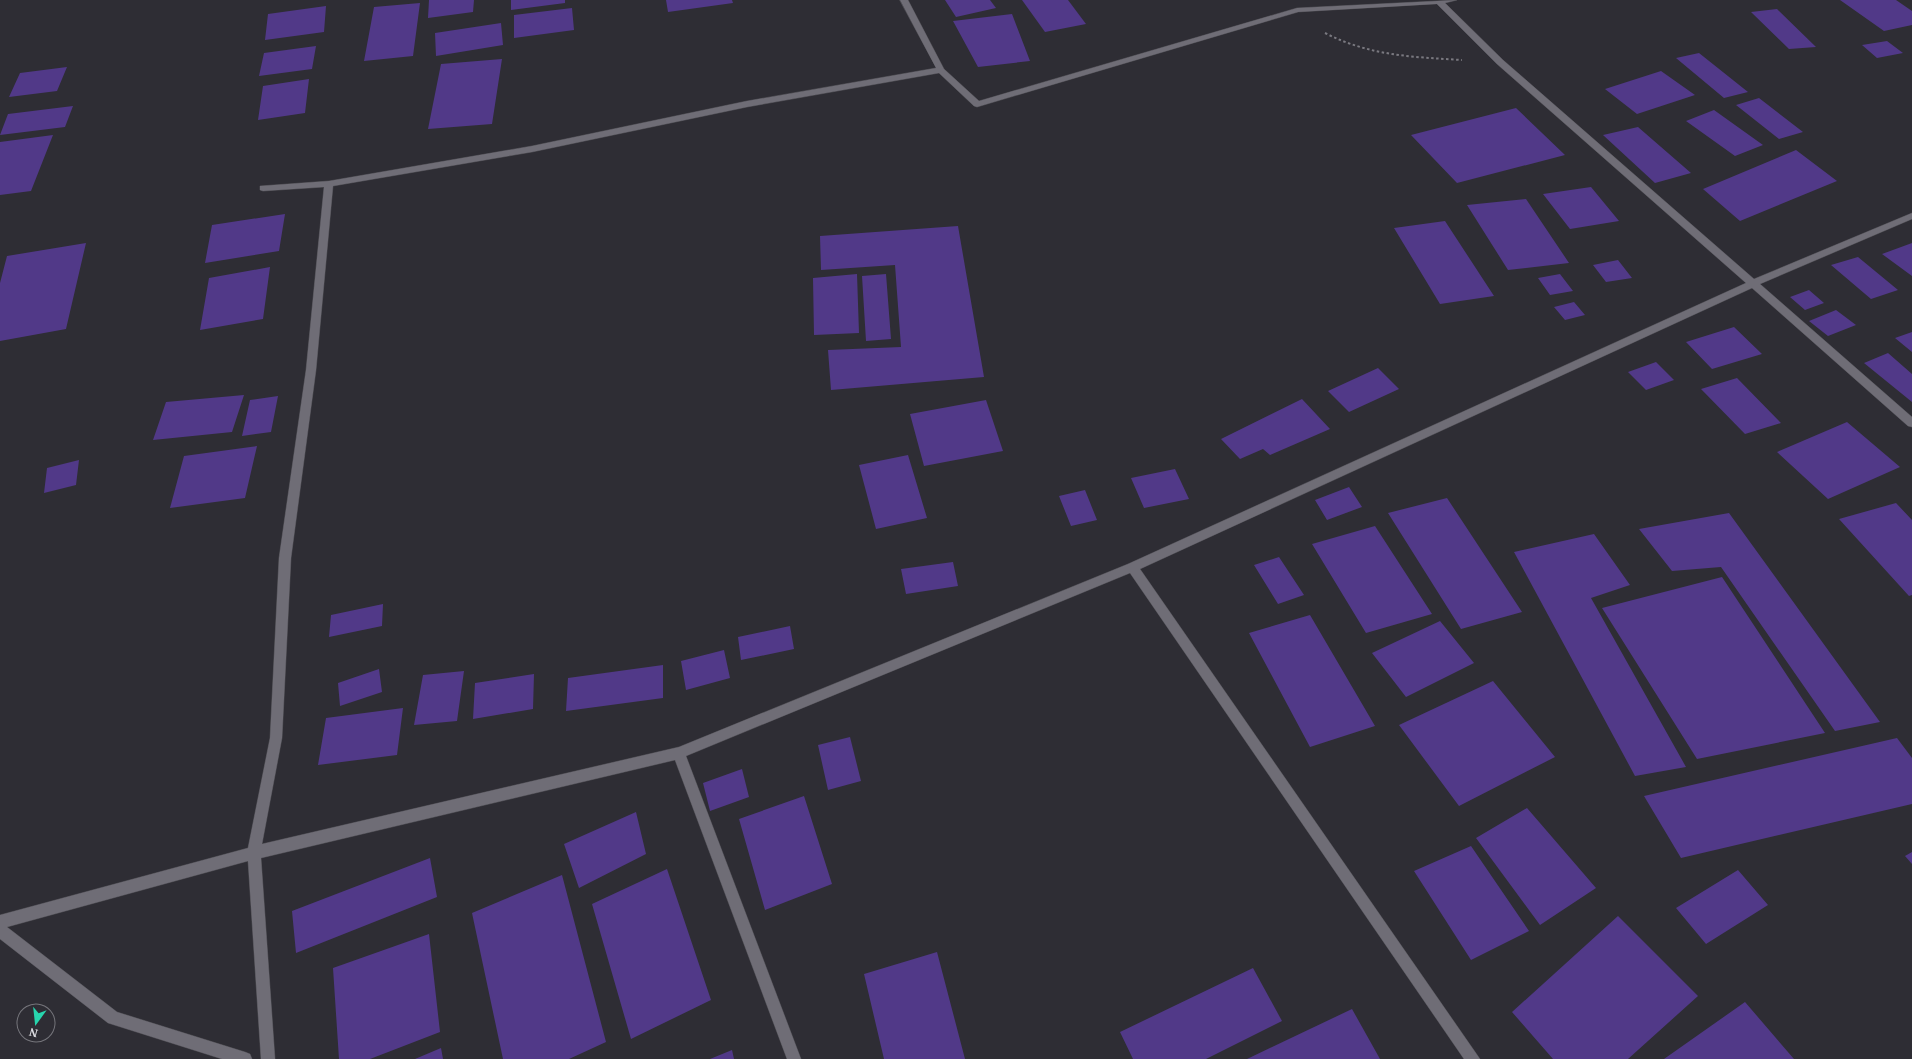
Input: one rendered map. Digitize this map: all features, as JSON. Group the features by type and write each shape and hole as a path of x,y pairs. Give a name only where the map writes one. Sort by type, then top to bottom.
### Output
{"street":[{"path":"904,0 941,70 977,104 1298,10 1453,0"},
{"path":"1439,2 1500,62 1912,423"},
{"path":"263,188 329,184 532,149 747,104 941,70"},
{"path":"268,1059 254,853 276,738 286,558 311,370 329,184"},
{"path":"0,922 254,853 679,753 1132,567 1752,284 1912,216"},
{"path":"1132,567 1473,1059"},
{"path":"679,753 794,1059"},
{"path":"0,930 113,1018 245,1059"}],"path":[{"path":"1298,10 1321,31 1342,43 1390,56 1500,62"}],"building":[{"path":"429,0 474,0 473,12 428,18"},
{"path":"511,0 565,0 565,3 511,10"},
{"path":"666,0 732,0 733,3 668,12"},
{"path":"945,0 990,0 996,8 956,17"},
{"path":"1022,0 1068,0 1086,24 1045,32"},
{"path":"1840,0 1896,0 1912,11 1912,25 1884,31"},
{"path":"420,3 413,56 364,61 374,7"},
{"path":"326,6 324,32 265,40 268,14"},
{"path":"572,8 574,30 514,38 514,15"},
{"path":"1777,9 1816,47 1789,49 1751,12"},
{"path":"1012,14 1030,61 978,67 953,21"},
{"path":"501,23 503,45 436,56 435,33"},
{"path":"1887,41 1903,53 1877,58 1862,45"},
{"path":"316,46 312,69 259,76 264,53"},
{"path":"1699,53 1748,92 1724,98 1676,58"},
{"path":"502,59 492,124 428,129 441,64"},
{"path":"67,67 57,91 9,97 20,73"},
{"path":"1661,71 1695,95 1637,114 1605,89"},
{"path":"309,79 305,113 258,120 263,86"},
{"path":"1759,98 1803,132 1779,139 1736,105"},
{"path":"73,106 65,127 0,135 8,114"},
{"path":"1516,108 1565,155 1457,183 1411,135"},
{"path":"1714,110 1763,145 1735,156 1686,121"},
{"path":"1638,127 1691,173 1655,183 1603,135"},
{"path":"53,135 31,191 0,195 0,142"},
{"path":"1796,150 1837,181 1740,221 1703,189"},
{"path":"1591,187 1619,221 1570,229 1543,194"},
{"path":"1526,199 1569,263 1508,270 1467,205"},
{"path":"285,214 279,251 205,263 212,225"},
{"path":"1445,221 1494,296 1440,304 1394,228"},
{"path":"958,226 984,377 831,390 828,350 901,347 895,265 821,270 820,236"},
{"path":"86,243 66,329 0,341 0,283 7,256"},
{"path":"1912,243 1912,276 1882,254"},
{"path":"1858,257 1898,290 1871,299 1831,265"},
{"path":"1618,260 1632,278 1606,282 1593,265"},
{"path":"270,267 263,319 200,330 209,278"},
{"path":"857,274 859,333 814,335 813,278"},
{"path":"886,274 891,339 866,341 862,276"},
{"path":"1560,274 1573,291 1550,295 1538,278"},
{"path":"1809,290 1824,303 1805,310 1790,297"},
{"path":"1574,302 1585,315 1565,320 1554,307"},
{"path":"1836,310 1856,325 1828,336 1809,321"},
{"path":"1734,327 1762,354 1712,369 1686,342"},
{"path":"1912,332 1912,352 1895,338"},
{"path":"1888,353 1912,374 1912,402 1864,363"},
{"path":"1656,362 1674,380 1646,390 1628,372"},
{"path":"1378,368 1399,389 1349,412 1328,391"},
{"path":"1737,378 1781,423 1745,434 1701,389"},
{"path":"244,395 232,432 153,440 166,402"},
{"path":"278,396 271,432 242,436 250,400"},
{"path":"1302,399 1330,429 1270,455 1263,449 1240,459 1221,439"},
{"path":"986,400 1003,451 924,466 910,414"},
{"path":"1847,422 1900,467 1828,499 1777,452"},
{"path":"257,446 245,498 170,508 184,456"},
{"path":"908,455 927,518 876,529 859,465"},
{"path":"79,460 76,485 44,493 47,468"},
{"path":"1175,469 1189,499 1144,508 1131,478"},
{"path":"1349,487 1362,507 1327,520 1315,500"},
{"path":"1085,490 1097,520 1071,526 1059,496"},
{"path":"1447,498 1522,612 1461,629 1388,513"},
{"path":"1896,503 1912,520 1912,595 1909,596 1839,519"},
{"path":"1729,513 1880,722 1835,731 1721,567 1672,571 1639,529"},
{"path":"1375,526 1432,614 1366,633 1312,544"},
{"path":"1594,534 1630,585 1591,598 1686,767 1635,776 1514,552"},
{"path":"1279,557 1304,595 1278,604 1254,565"},
{"path":"953,562 958,586 906,594 901,569"},
{"path":"1722,577 1825,733 1697,759 1602,608"},
{"path":"383,604 382,626 329,637 331,615"},
{"path":"1310,615 1375,726 1310,747 1249,633"},
{"path":"1440,621 1474,663 1406,697 1372,653"},
{"path":"790,626 794,649 741,660 738,637"},
{"path":"724,650 730,678 686,690 681,661"},
{"path":"663,665 663,698 566,711 568,678"},
{"path":"379,669 382,692 340,706 338,683"},
{"path":"464,671 457,721 414,725 423,675"},
{"path":"534,674 533,709 473,719 475,683"},
{"path":"1493,681 1555,757 1459,806 1399,725"},
{"path":"403,708 397,755 318,765 326,718"},
{"path":"850,737 861,781 828,790 818,745"},
{"path":"1897,738 1912,758 1912,804 1681,858 1644,796"},
{"path":"742,769 749,797 710,811 703,783"},
{"path":"804,796 832,884 765,910 739,819"},
{"path":"1527,808 1596,888 1540,925 1476,838"},
{"path":"636,812 646,854 579,888 564,844"},
{"path":"1471,846 1529,931 1471,960 1414,871"},
{"path":"1912,852 1912,864 1905,856"},
{"path":"430,858 437,897 296,953 292,911"},
{"path":"667,869 711,1000 631,1039 592,904"},
{"path":"1738,870 1768,905 1706,944 1676,908"},
{"path":"562,875 606,1042 569,1059 503,1059 472,913"},
{"path":"1618,916 1698,996 1628,1059 1553,1059 1512,1012"},
{"path":"429,934 440,1032 370,1059 339,1059 333,968"},
{"path":"937,952 965,1059 884,1059 864,974"},
{"path":"1253,968 1282,1021 1206,1059 1133,1059 1120,1032"},
{"path":"1745,1002 1794,1059 1664,1059"},
{"path":"1352,1009 1380,1059 1247,1059"},
{"path":"441,1048 443,1059 415,1059"},
{"path":"732,1050 734,1059 710,1059"}]}
